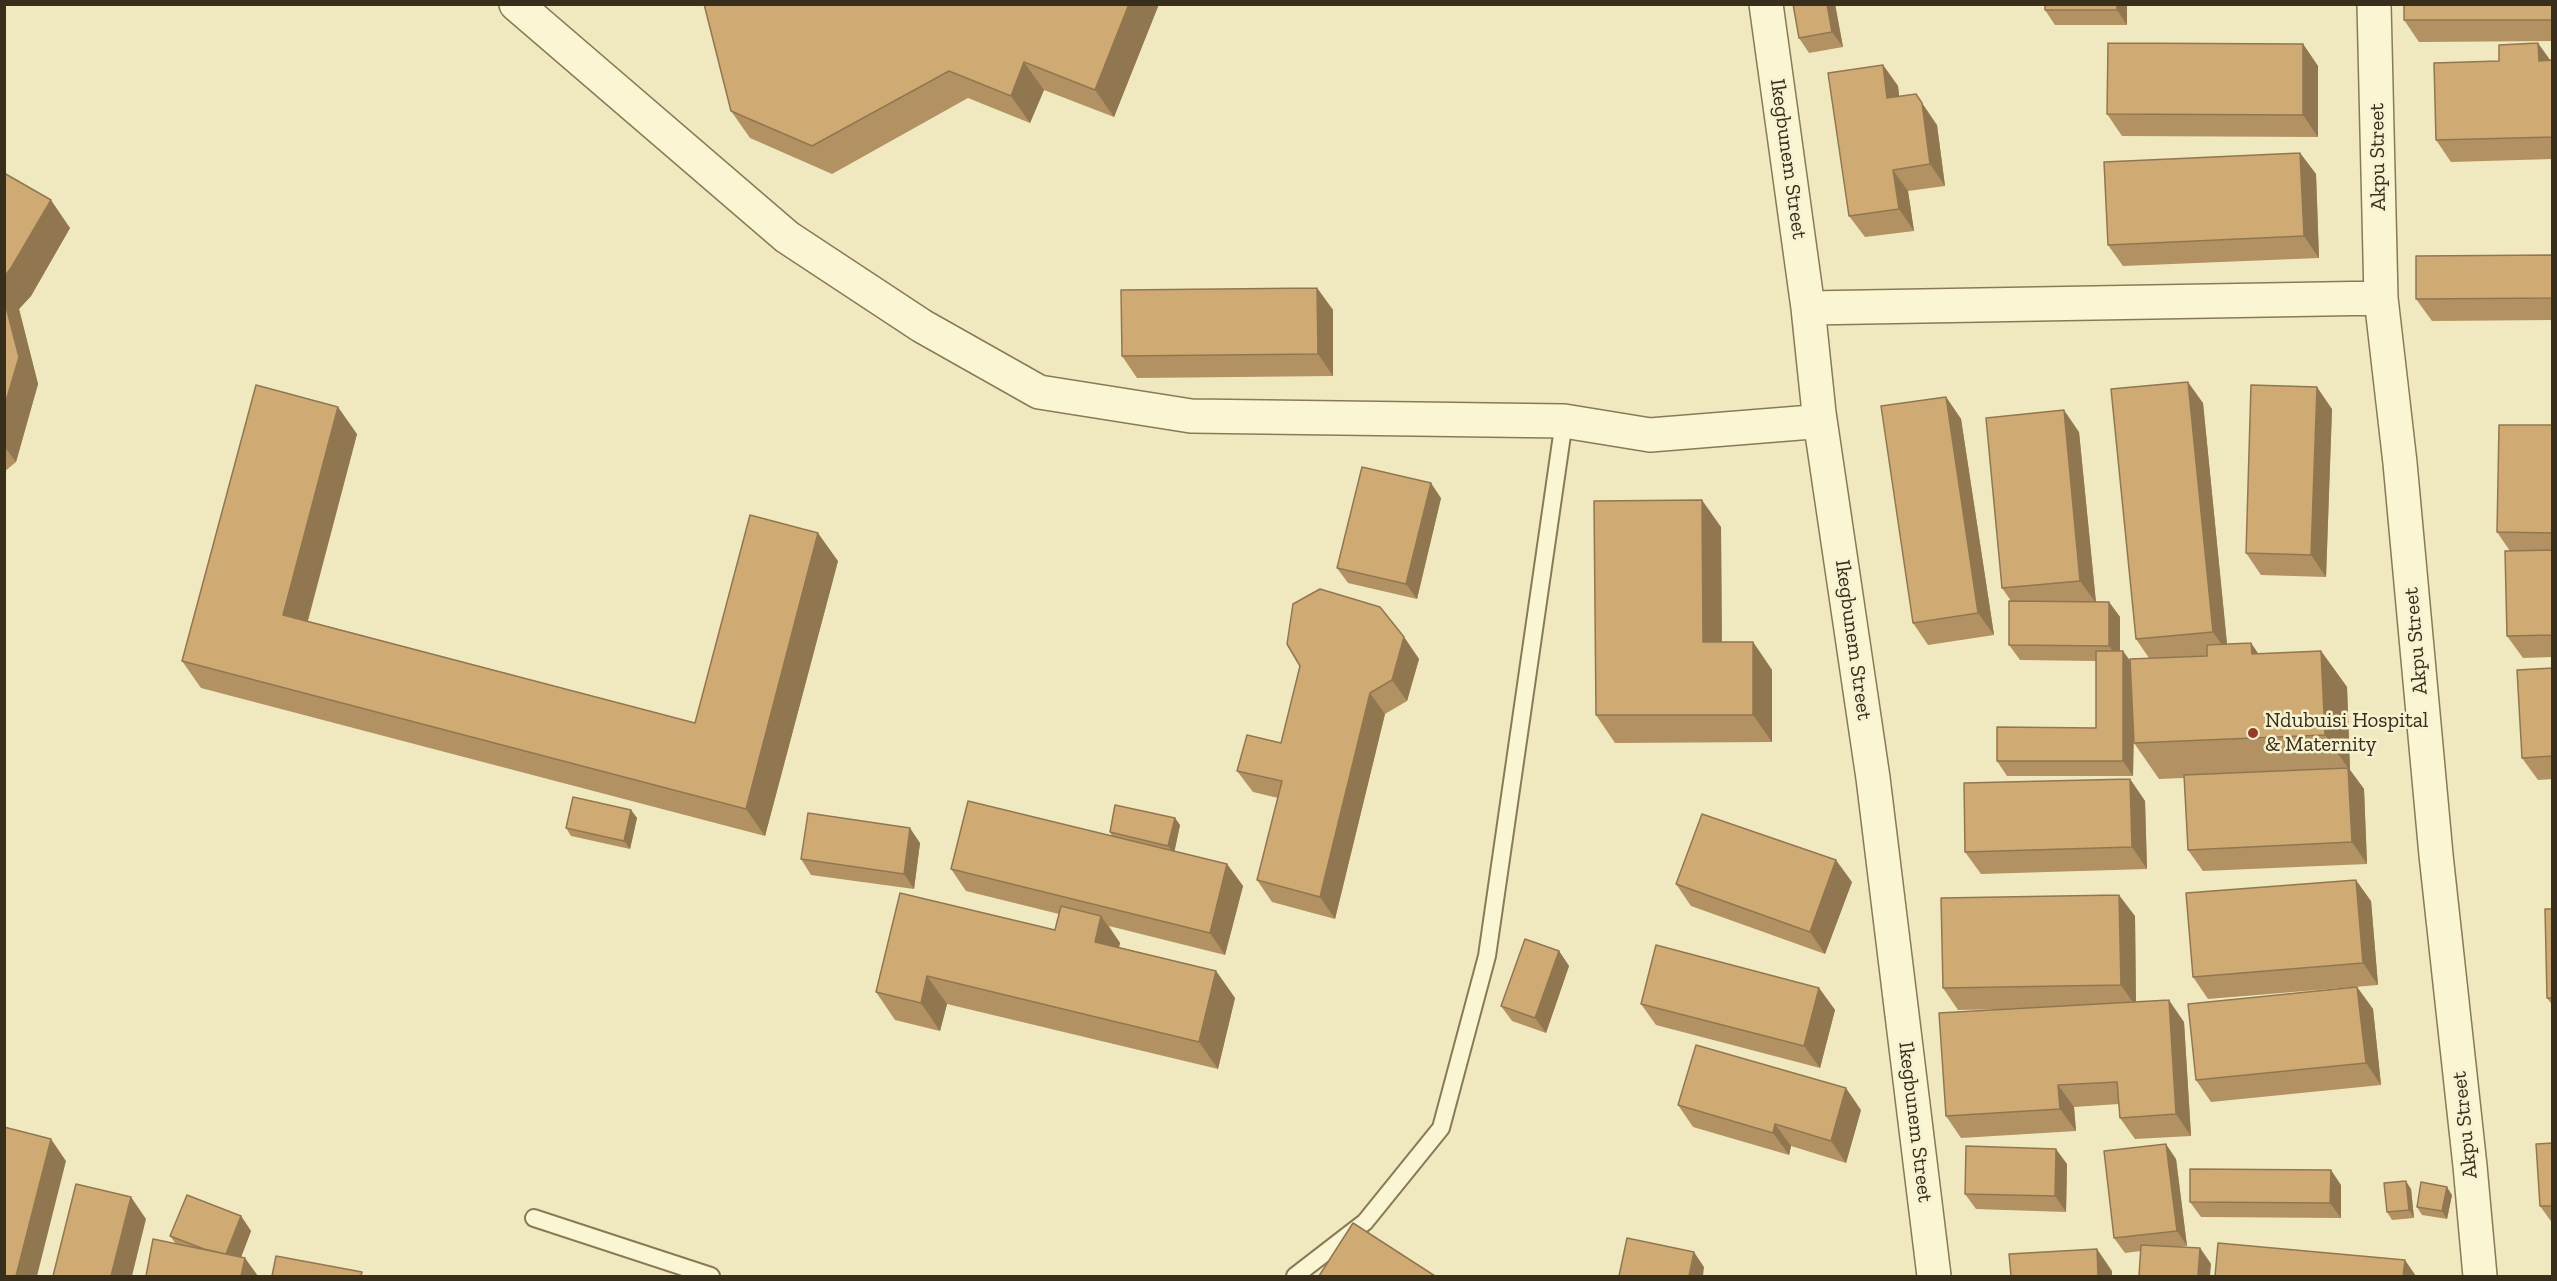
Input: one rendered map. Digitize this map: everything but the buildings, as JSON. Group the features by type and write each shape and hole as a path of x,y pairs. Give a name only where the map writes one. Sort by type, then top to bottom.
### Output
{"street":[{"path":"516,4 787,237 922,326 1039,392 1191,416 1564,421 1650,435 1812,422 1819,413"},
{"name":"Ikegbunem Street","path":"1766,4 1808,308 1819,413 1873,778 1934,1276"},
{"name":"Akpu Street","path":"2374,4 2381,298 2480,1276"},
{"path":"1808,308 2381,298"}],"lane":[{"path":"1295,1276 1365,1222 1441,1128 1487,956 1564,421"},
{"path":"534,1218 711,1276"}],"place":[{"name":"Ndubuisi Hospital & Maternity","path":"2253,733"}]}
